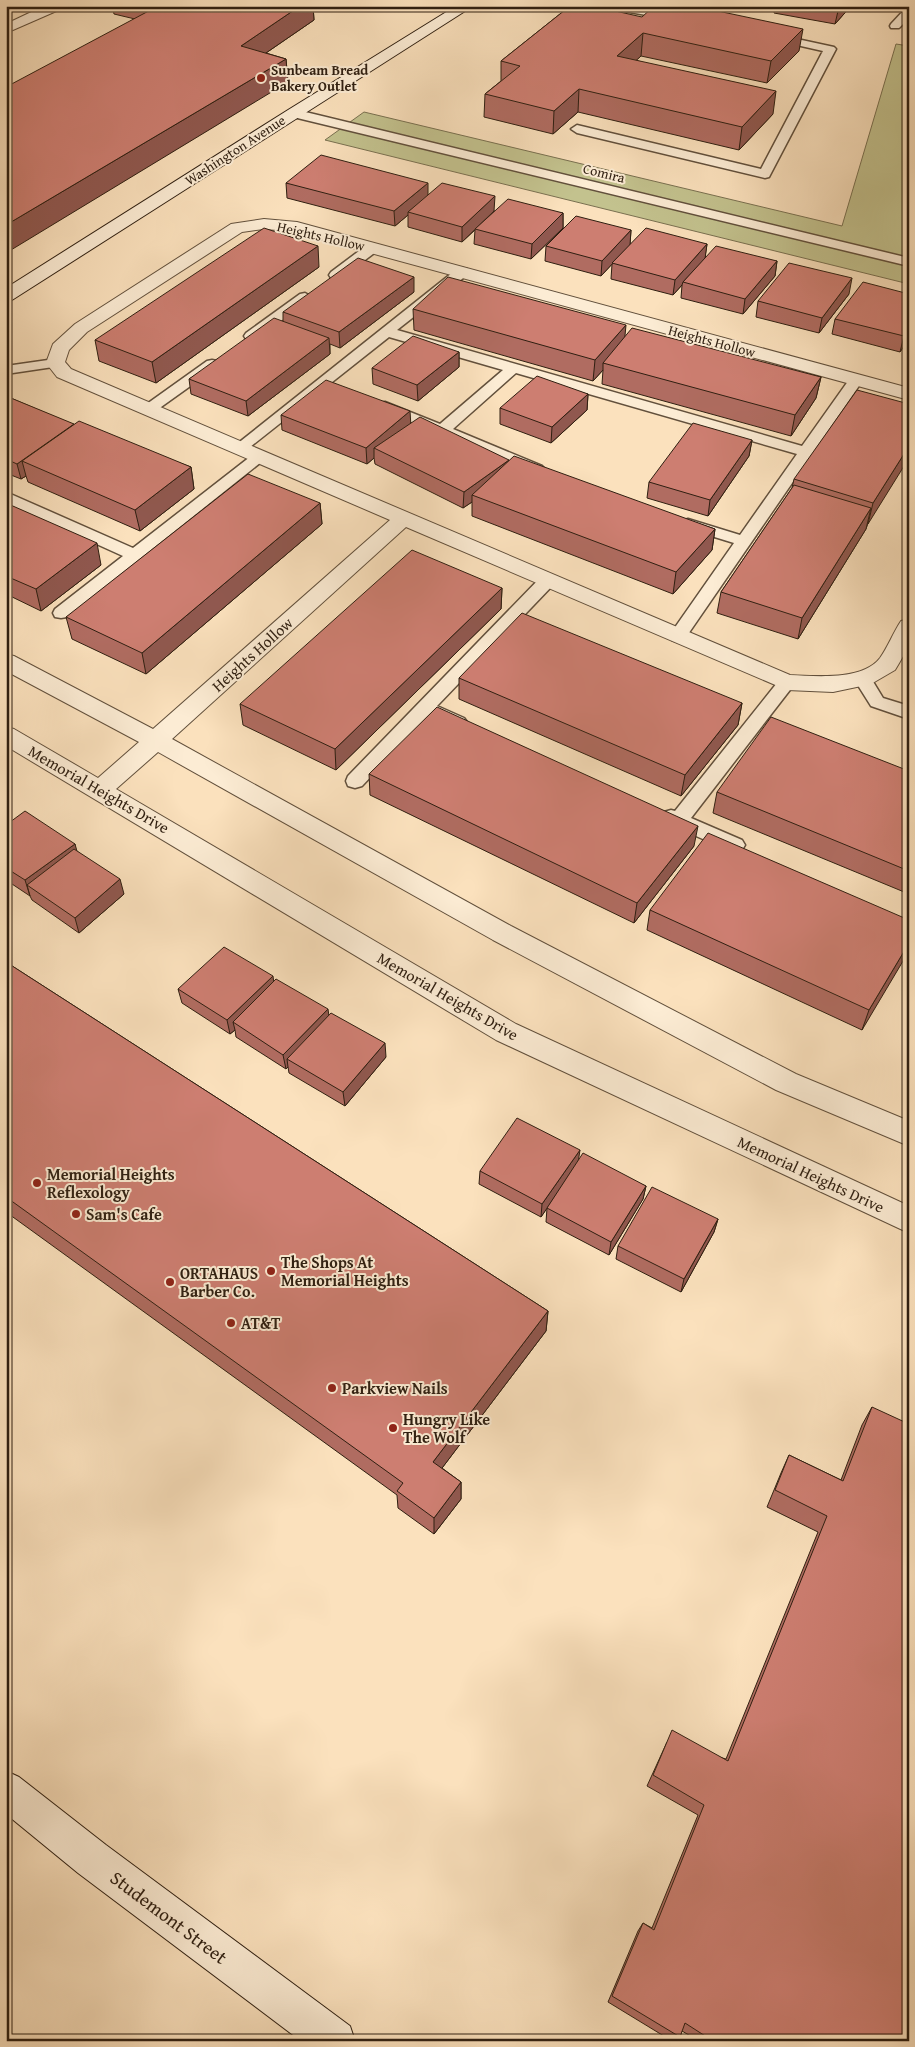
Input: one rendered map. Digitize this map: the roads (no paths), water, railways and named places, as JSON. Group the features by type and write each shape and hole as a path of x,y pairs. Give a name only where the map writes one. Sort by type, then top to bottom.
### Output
{"street":[{"path":"6,29 56,6"},
{"name":"Washington Avenue","path":"6,296 293,113 466,6"},
{"name":"Heights Hollow","path":"55,363 60,348 81,328 237,228 264,224 291,226 909,394"},
{"path":"55,363 64,373 788,682 833,684 863,678 888,666 909,626"},
{"name":"Heights Hollow","path":"100,790 404,518"},
{"path":"6,661 155,740 502,933 777,1077 909,1134"},
{"name":"Memorial Heights Drive","path":"6,735 506,1032 909,1220"},
{"name":"Studemont Street","path":"6,1790 92,1859 335,2041"}],"lane":[{"path":"612,6 626,7 684,19"},
{"path":"895,26 909,11"},
{"path":"577,129 765,174 830,49 762,35"},
{"name":"Comira","path":"293,113 909,262"},
{"path":"238,345 372,248"},
{"path":"240,448 462,272"},
{"path":"387,332 806,452"},
{"path":"149,409 221,357"},
{"path":"6,370 55,363"},
{"path":"442,430 513,368"},
{"path":"325,380 343,388"},
{"path":"678,636 856,380"},
{"path":"370,399 552,474"},
{"path":"62,613 260,456"},
{"path":"6,497 136,554"},
{"path":"670,518 744,541"},
{"path":"355,781 548,580"},
{"path":"863,678 877,702 909,713"},
{"path":"679,820 788,682"},
{"path":"426,708 471,728"},
{"path":"652,808 750,852"}],"place":[{"name":"Sunbeam Bread Bakery Outlet","path":"261,78"},
{"name":"Memorial Heights Reflexology","path":"37,1183"},
{"name":"Sam's Cafe","path":"76,1214"},
{"name":"The Shops At Memorial Heights","path":"271,1271"},
{"name":"ORTAHAUS Barber Co.","path":"170,1282"},
{"name":"AT&T","path":"231,1323"},
{"name":"Parkview Nails","path":"332,1388"},
{"name":"Hungry Like The Wolf","path":"393,1428"}]}
